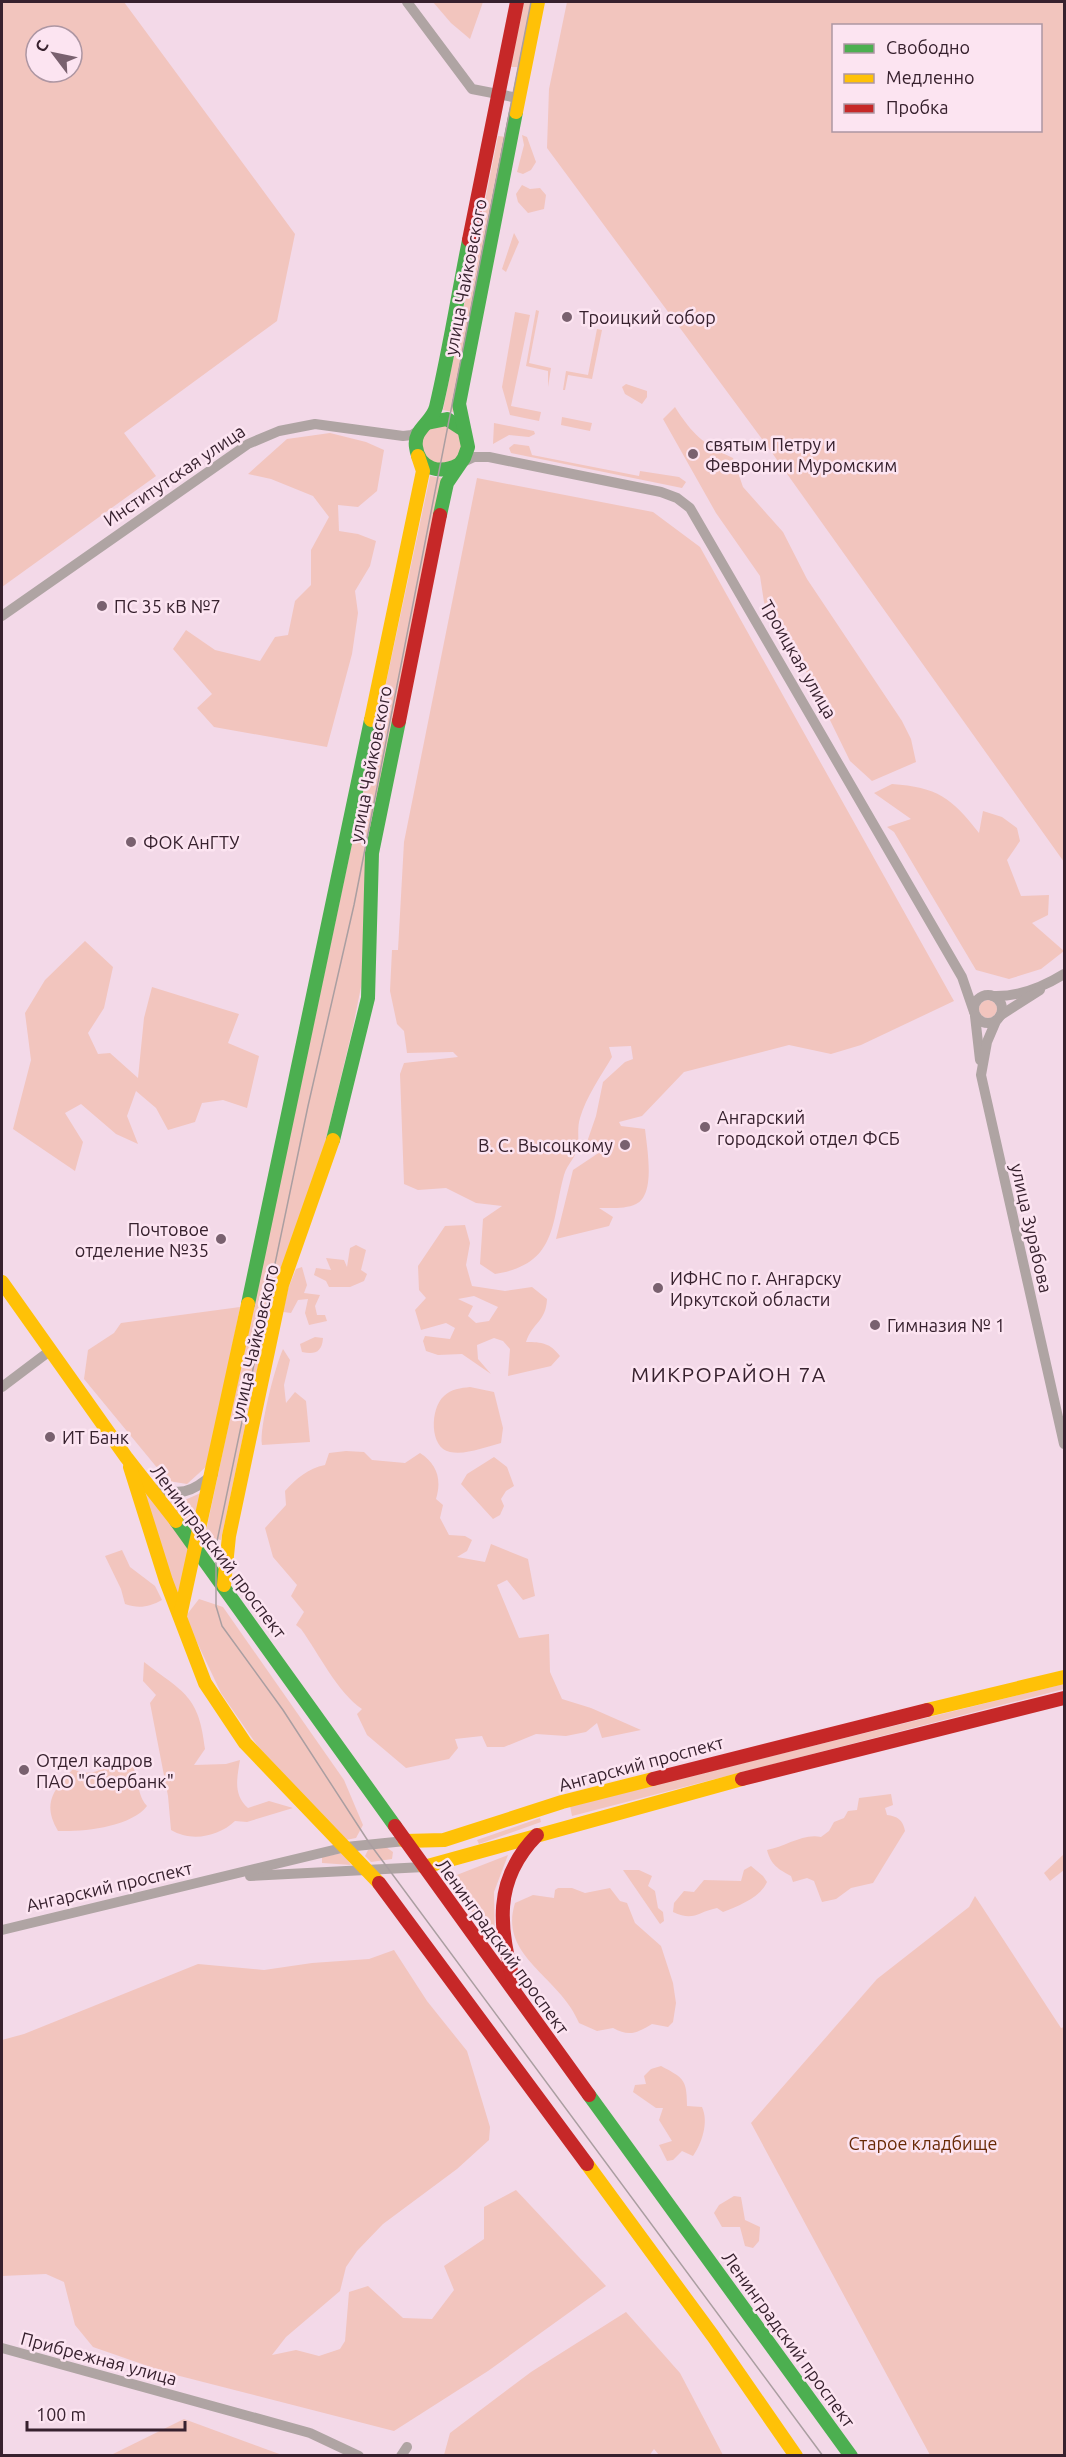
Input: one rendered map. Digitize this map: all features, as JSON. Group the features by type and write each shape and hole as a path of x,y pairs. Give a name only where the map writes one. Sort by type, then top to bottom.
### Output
{"main road":[{"name":"улица Чайковского","path":"424,426 435,410 517,2"},
{"name":"улица Чайковского","path":"224,1585 229,1536 282,1285 328,1160 368,998 371,959 372,853 445,489 467,450 466,434 459,415 459,404 538,2"},
{"path":"180,1616 213,1474 423,471 415,442 424,426 447,418 456,422 466,434"},
{"path":"421,460 441,471 459,464"},
{"name":"Ленинградский проспект","path":"2,1282 126,1457 197,1547 405,1841 851,2456"},
{"name":"Ленинградский проспект","path":"126,1457 205,1683 245,1743 390,1896 712,2336 796,2456"},
{"name":"Ангарский проспект","path":"405,1841 444,1840 562,1802 880,1720 1065,1677"},
{"name":"Ангарский проспект","path":"424,1867 540,1832 1065,1698"},
{"path":"562,1802 567,1825"},
{"path":"520,1999 504,1946 502,1903 514,1861 540,1832"}],"street":[{"path":"407,2 472,88 518,98"},
{"name":"Институтская улица","path":"2,616 248,444 279,431 315,424 394,436 410,435 424,426"},
{"path":"466,434 476,448 489,457"},
{"path":"394,436 409,444 421,460"},
{"path":"459,464 474,457 489,457"},
{"name":"Троицкая улица","path":"489,457 661,492 677,498 690,508 962,977 975,1013 981,1075"},
{"path":"1045,986 1012,995 990,995 978,999 975,1013 984,1023 999,1018 1065,974"},
{"path":"962,977 1001,1003 999,1018"},
{"name":"улица Зурабова","path":"999,1018 986,1045 981,1075 1065,1444"},
{"path":"2,1387 51,1350"},
{"path":"151,1489 185,1493 198,1488 213,1474"},
{"name":"Ангарский проспект","path":"2,1929 346,1847 405,1841"},
{"name":"Ангарский проспект","path":"226,1876 368,1872 424,1867"},
{"name":"Прибрежная улица","path":"2,2348 310,2433 359,2456"}],"green space":[{"path":"2,2 124,2 295,234 277,321 124,433 156,476 2,587"},
{"path":"433,2 483,2 470,39 451,23"},
{"path":"524,2 534,2 521,67 510,67"},
{"path":"567,2 1064,2 1064,862 765,443 547,148 549,89"},
{"path":"522,135 527,137 536,162 531,170 523,174 517,172 524,145"},
{"path":"498,136 507,137 453,412 443,410"},
{"path":"522,185 530,189 540,188 546,195 544,209 528,213 518,202 516,194"},
{"path":"514,233 519,242 506,272 502,269"},
{"path":"536,310 539,311 529,363 551,368 548,387 548,371 526,366"},
{"path":"515,312 530,315 511,406 541,412 539,421 510,415 502,387"},
{"path":"597,329 602,330 592,379 568,375 565,390 563,390 566,371 588,375"},
{"path":"626,384 647,391 647,397 642,404 625,394 622,387"},
{"path":"675,407 687,425 700,438 733,458 743,487 783,532 807,579 902,721 911,739 916,762 872,781 850,761 802,663 781,644 764,602 760,576 716,513 663,419"},
{"path":"562,417 592,423 590,431 561,425"},
{"path":"435,422 459,429 463,455 441,468 419,453 419,437"},
{"path":"494,423 534,431 535,434 529,437 509,435 493,444"},
{"path":"330,433 366,442 384,450 377,491 358,507 338,505 339,531 358,534 376,541 370,566 355,591 358,613 352,654 327,747 214,727 197,708 212,694 173,649 186,630 215,650 260,661 275,637 288,635 295,601 311,585 311,550 329,517 313,496 271,479 248,474 287,439"},
{"path":"514,444 529,446 532,455 639,476 640,471 679,477 686,482 682,488 511,453 509,448"},
{"path":"430,476 442,478 366,853 362,982 311,1202 275,1286 221,1540 205,1536"},
{"path":"477,478 653,512 700,547 954,1001 861,1045 831,1054 789,1045 684,1072 642,1116 619,1122 621,1126 645,1129 649,1170 646,1191 642,1199 628,1207 599,1208 613,1217 609,1226 556,1239 573,1170 609,1146 587,1142 596,1116 603,1082 625,1062 633,1059 631,1046 609,1047 612,1057 590,1094 580,1118 577,1150 564,1175 548,1239 531,1261 516,1269 495,1274 480,1264 483,1219 502,1206 476,1203 446,1188 418,1190 404,1184 400,1074 404,1063 458,1057 453,1052 407,1053 404,1031 397,1024 390,991 392,950 398,950 404,842"},
{"path":"892,784 921,788 942,796 960,811 979,833 983,811 1002,817 1017,828 1020,841 1007,860 1021,896 1049,895 1048,915 1032,923 1064,951 1041,969 1009,979 976,970 894,832 887,827 911,819 874,793"},
{"path":"85,941 113,967 104,1008 88,1033 98,1054 110,1053 138,1078 144,1018 152,987 239,1014 228,1043 259,1056 247,1108 223,1100 202,1103 195,1122 168,1130 156,1108 136,1091 127,1116 138,1144 116,1134 81,1104 65,1113 83,1142 75,1171 13,1129 31,1060 25,1013 45,980"},
{"path":"988,1000 994,1003 997,1009 994,1015 988,1018 982,1015 979,1009 982,1003"},
{"path":"465,1225 470,1243 466,1265 472,1286 505,1291 532,1287 547,1299 544,1313 526,1342 537,1342 553,1348 560,1356 551,1366 508,1376 510,1349 503,1341 494,1338 477,1345 478,1359 491,1374 462,1354 438,1355 426,1351 423,1341 425,1336 450,1339 455,1328 446,1323 421,1330 415,1310 426,1298 419,1290 418,1266 445,1226","holes":["474,1296 498,1307 489,1321 476,1323 468,1316 473,1306 458,1299"]},
{"path":"356,1245 366,1250 361,1270 367,1274 364,1281 350,1287 329,1287 326,1281 314,1275 316,1268 331,1270 326,1258 344,1260 347,1267 350,1248"},
{"path":"302,1267 307,1285 304,1293 320,1295 315,1306 317,1315 325,1315 327,1321 309,1325 305,1313 308,1299 298,1300 291,1313 283,1312 288,1289 296,1269"},
{"path":"240,1307 209,1464 187,1484 168,1481 84,1379 88,1350 114,1333 121,1323"},
{"path":"315,1337 323,1338 319,1349 314,1353 302,1352 300,1344"},
{"path":"283,1349 290,1360 284,1385 286,1403 295,1392 306,1401 310,1442 262,1445 268,1397"},
{"path":"470,1387 494,1392 503,1428 501,1443 469,1452 450,1452 443,1449 435,1436 436,1409 447,1394 456,1389"},
{"path":"364,1452 372,1460 405,1463 420,1453 426,1457 437,1473 436,1499 443,1505 440,1518 449,1535 465,1536 472,1540 467,1551 457,1557 485,1562 491,1544 528,1559 535,1596 523,1600 507,1580 497,1585 519,1638 549,1634 550,1672 562,1699 591,1708 641,1730 602,1738 597,1723 586,1732 566,1736 536,1734 504,1747 487,1747 482,1736 455,1739 458,1748 449,1759 406,1768 367,1735 357,1714 362,1709 337,1683 296,1625 304,1612 291,1596 297,1585 273,1557 265,1528 286,1505 285,1491 294,1482 308,1471 325,1465 329,1453"},
{"path":"494,1457 507,1467 514,1486 506,1491 501,1499 504,1506 500,1515 493,1519 461,1484 467,1474"},
{"path":"142,1486 190,1549 178,1598"},
{"path":"203,1492 194,1533 166,1500 187,1499"},
{"path":"122,1550 130,1567 155,1586 162,1600 144,1606 125,1604 121,1589 105,1556"},
{"path":"199,1599 223,1607 344,1780 363,1825 356,1838 346,1840 261,1751 221,1693 185,1617"},
{"path":"144,1662 179,1689 194,1706 199,1717 205,1749 194,1765 226,1764 240,1760 238,1792 248,1808 269,1801 293,1808 247,1822 235,1821 221,1831 204,1836 187,1836 171,1830 168,1796 150,1703 156,1695 143,1681"},
{"path":"1064,1684 1064,1689 572,1816 570,1806"},
{"path":"121,1759 129,1760 132,1765 143,1801 147,1806 130,1819 106,1827 58,1831 53,1821 50,1805 55,1791 73,1769 86,1773 92,1772"},
{"path":"891,1794 893,1805 885,1808 887,1815 899,1819 905,1831 873,1883 851,1888 836,1899 822,1902 814,1881 807,1878 793,1882 791,1876 773,1863 767,1850 808,1837 821,1837 829,1831 834,1822 844,1818 848,1811 857,1810 859,1798"},
{"path":"540,1818 541,1822 479,1844 477,1840"},
{"path":"386,1847 393,1852 392,1859 371,1862 365,1856 368,1850"},
{"path":"343,1853 351,1865 322,1863 322,1857"},
{"path":"1064,1854 1064,1870 1050,1881 1044,1873"},
{"path":"508,1855 494,1892 495,1946 449,1878"},
{"path":"751,1866 767,1882 759,1893 748,1901 723,1912 717,1908 686,1916 673,1912 674,1903 684,1891 694,1892 704,1880 741,1881 744,1870"},
{"path":"623,1870 639,1870 652,1876 648,1886 655,1891 658,1908 663,1912 664,1921 660,1924"},
{"path":"572,1888 585,1893 610,1888 620,1901 627,1903 635,1923 661,1946 673,1983 676,2003 673,2022 668,2027 652,2024 637,2032 628,2033 613,2028 597,2031 579,2023 559,1992 523,1952 515,1938 512,1922 515,1903 533,1895 554,1898 555,1890"},
{"name":"Старое кладбище","path":"975,1896 1061,2028 1064,2027 1064,2455 930,2455 751,2123 877,1979 969,1907"},
{"path":"394,1950 427,2001 467,2051 490,2127 489,2140 457,2169 383,2224 357,2251 346,2267 340,2291 286,2337 272,2355 296,2350 319,2356 340,2349 345,2341 349,2292 368,2286 403,2318 432,2319 454,2290 444,2266 484,2239 484,2207 516,2190 606,2286 488,2371 394,2431 168,2373 93,2347 75,2325 64,2282 46,2274 2,2276 2,2040 24,2034 198,1964 264,1970 312,1963 369,1959"},
{"path":"661,2066 683,2081 687,2106 702,2107 705,2119 704,2132 693,2156 682,2151 673,2160 667,2161 659,2145 672,2141 659,2120 663,2108 656,2108 633,2092 635,2085 646,2084 644,2076 651,2069"},
{"path":"734,2196 741,2197 745,2220 760,2227 759,2241 753,2248 745,2246 740,2227 722,2227 714,2213 719,2205"},
{"path":"626,2312 680,2373 723,2455 659,2455 654,2449 649,2456 444,2455 450,2433 531,2372"},
{"path":"184,2419 282,2455 111,2455"}],"tram line":[{"path":"531,2 354,905 308,1106 216,1546 216,1606 222,1626 283,1710 370,1844 823,2456"}],"traffic: fast":[{"path":"440,515 447,483 464,458 468,447 459,404 516,112"},
{"path":"458,465 445,469 426,465 418,455 416,441 417,435 436,407 469,240"},
{"path":"427,423 447,419 464,430"},
{"path":"248,1304 371,720"},
{"path":"333,1140 368,998 372,853 399,721"},
{"path":"176,1521 395,1826"},
{"path":"589,2095 851,2456"}],"traffic: slow":[{"path":"516,112 538,2"},
{"path":"371,720 423,471 418,456"},
{"path":"224,1585 229,1536 282,1285 333,1140"},
{"path":"2,1282 126,1457 176,1521"},
{"path":"180,1616 248,1304"},
{"path":"130,1467 166,1581 205,1683 245,1743 379,1883"},
{"path":"927,1710 1064,1677"},
{"path":"405,1841 444,1840 562,1802 653,1779"},
{"path":"424,1867 742,1779"},
{"path":"587,2164 713,2336 796,2456"}],"traffic: jam":[{"path":"469,240 517,2"},
{"path":"399,721 440,515"},
{"path":"742,1779 1064,1698"},
{"path":"653,1779 927,1710"},
{"path":"395,1826 589,2095"},
{"path":"515,1986 505,1944 503,1906 512,1870 522,1852 537,1835"},
{"path":"379,1883 587,2164"}],"place":[{"name":"Троицкий собор","path":"567,317"},
{"name":"святым Петру и Февронии Муромским","path":"693,454"},
{"name":"ПС 35 кВ №7","path":"102,606"},
{"name":"ФОК АнГТУ","path":"131,842"},
{"name":"Ангарский городской отдел ФСБ","path":"705,1127"},
{"name":"В. С. Высоцкому","path":"625,1145"},
{"name":"Почтовое отделение №35","path":"221,1239"},
{"name":"ИФНС по г. Ангарску Иркутской области","path":"658,1288"},
{"name":"Гимназия № 1","path":"875,1325"},
{"name":"ИТ Банк","path":"50,1437"},
{"name":"Отдел кадров ПАО \"Сбербанк\"","path":"24,1770"}],"district":[{"name":"МИКРОРАЙОН 7А","path":"729,1374"}]}
